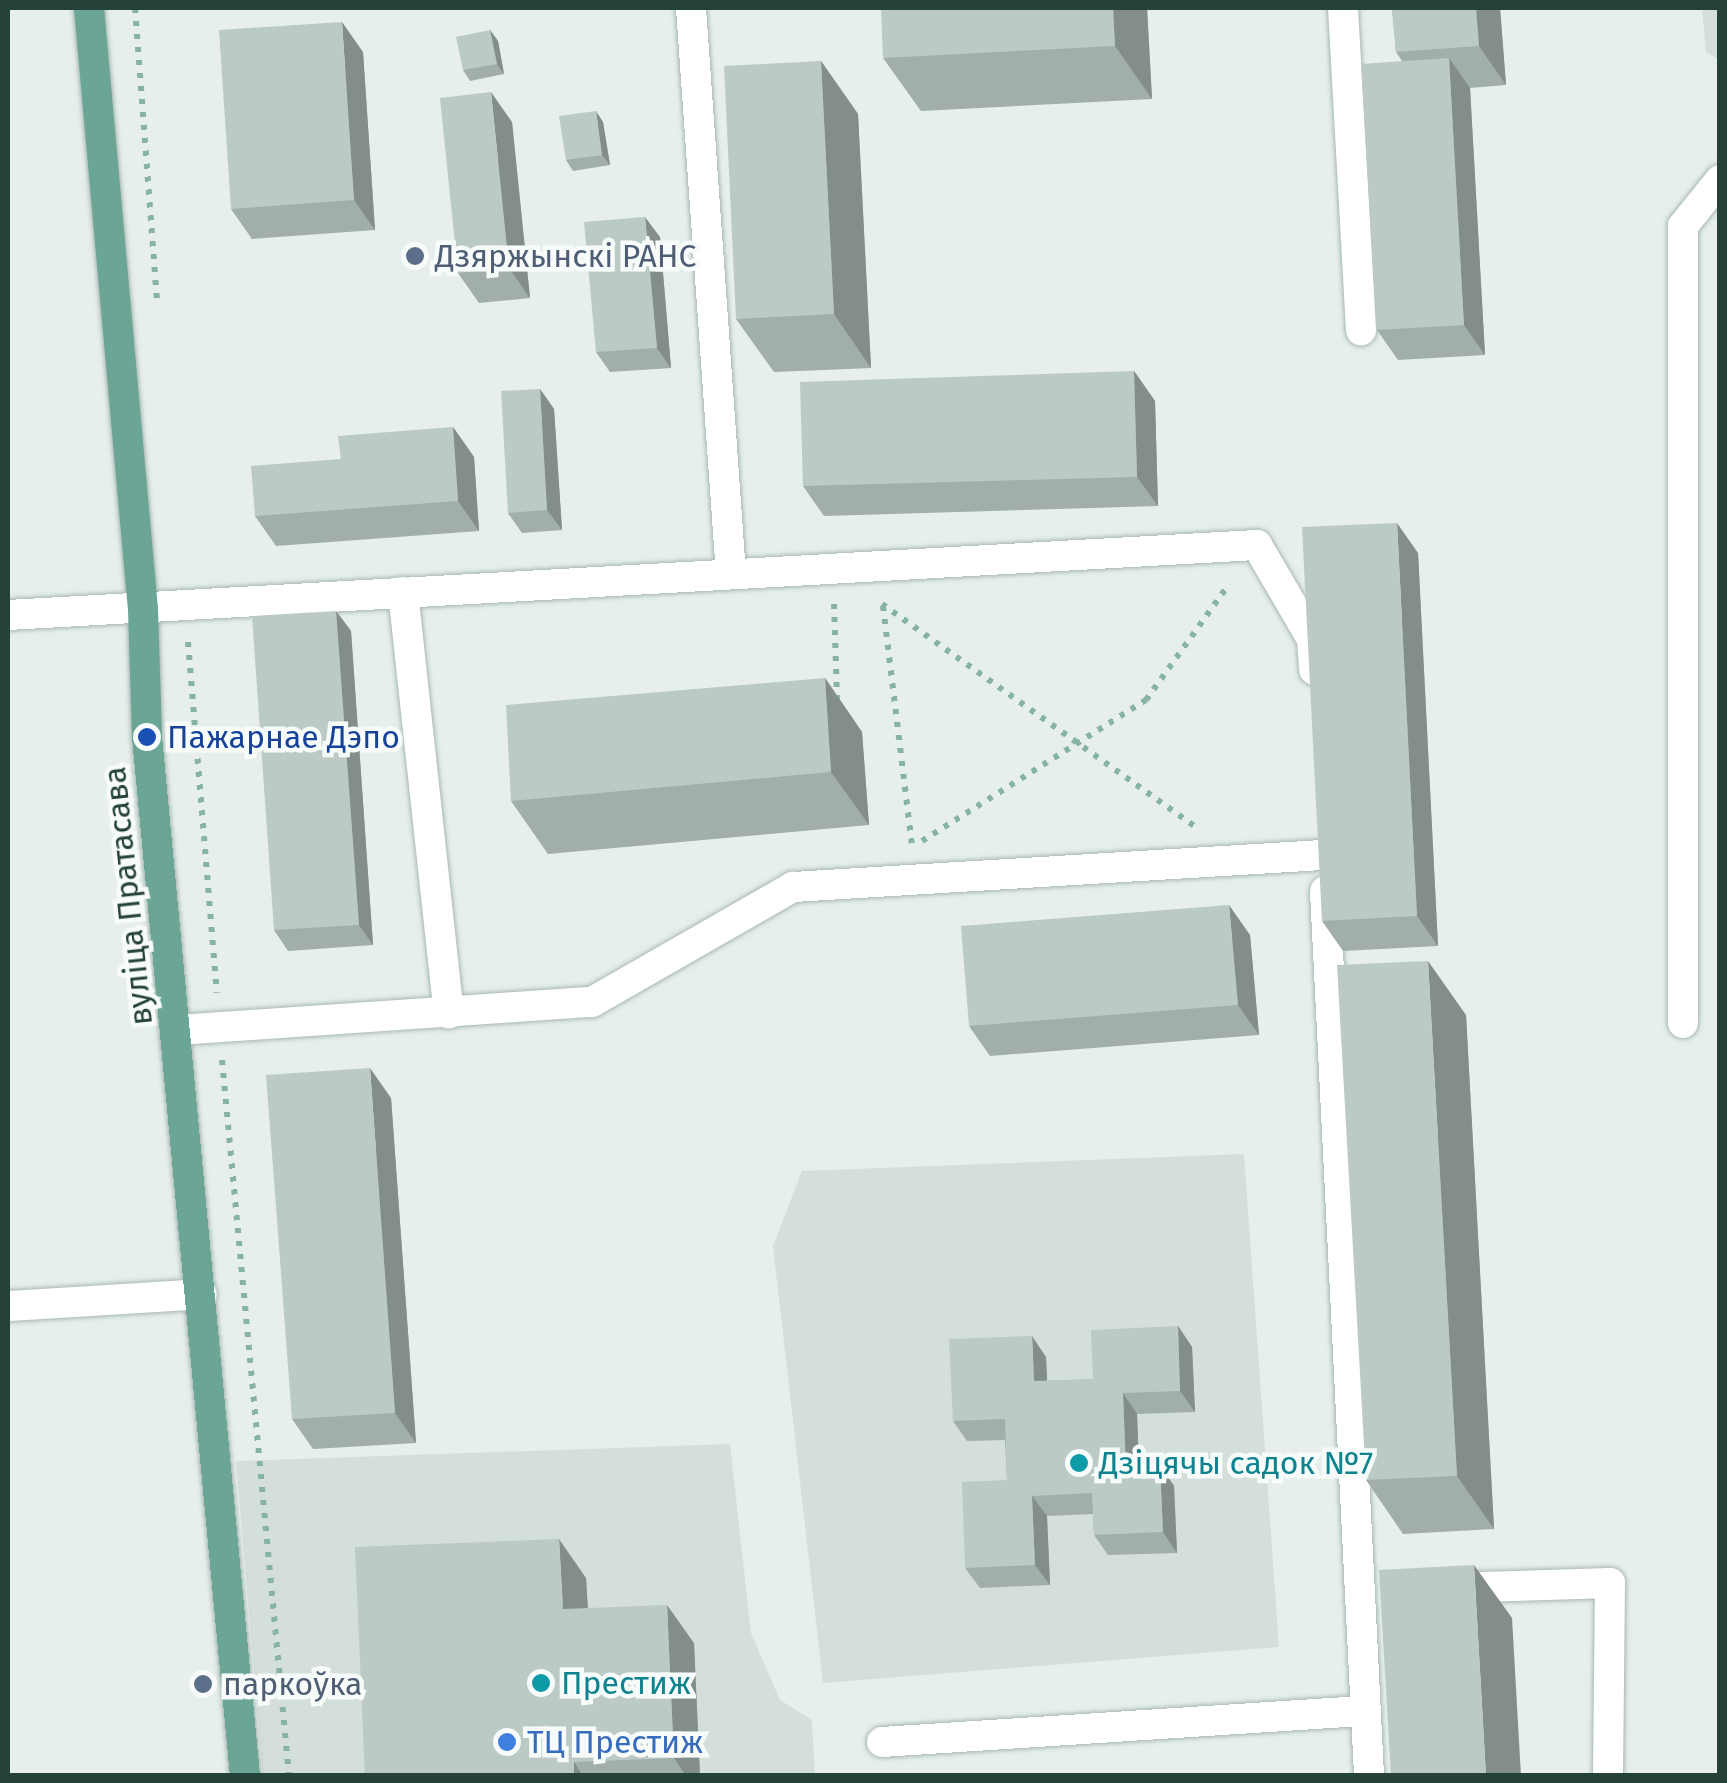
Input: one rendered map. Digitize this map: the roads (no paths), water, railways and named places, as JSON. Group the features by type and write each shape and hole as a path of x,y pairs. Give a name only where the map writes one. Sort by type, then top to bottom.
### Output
{"main road":[{"name":"вуліца Пратасава","path":"89,8 143,609 147,737 178,1030 245,1776"}],"street":[{"path":"691,8 730,574"},
{"path":"1343,8 1361,330"},
{"path":"1683,1022 1683,226 1720,180"},
{"path":"8,616 1257,544 1312,639 1315,698"},
{"path":"403,592 450,1014"},
{"path":"1321,816 1369,1776"},
{"path":"178,1030 592,1002 792,887 1323,855"},
{"path":"8,1306 202,1294"},
{"path":"1360,1590 1610,1584 1608,1776"},
{"path":"882,1742 1366,1710"}],"place":[{"name":"Дзяржынскі РАНС","path":"415,256"},
{"name":"Пажарнае Дэпо","path":"147,737"},
{"name":"Дзіцячы садок №7","path":"1079,1463"},
{"name":"Престиж","path":"541,1683"},
{"name":"паркоўка","path":"203,1684"},
{"name":"ТЦ Престиж","path":"507,1742"}]}
